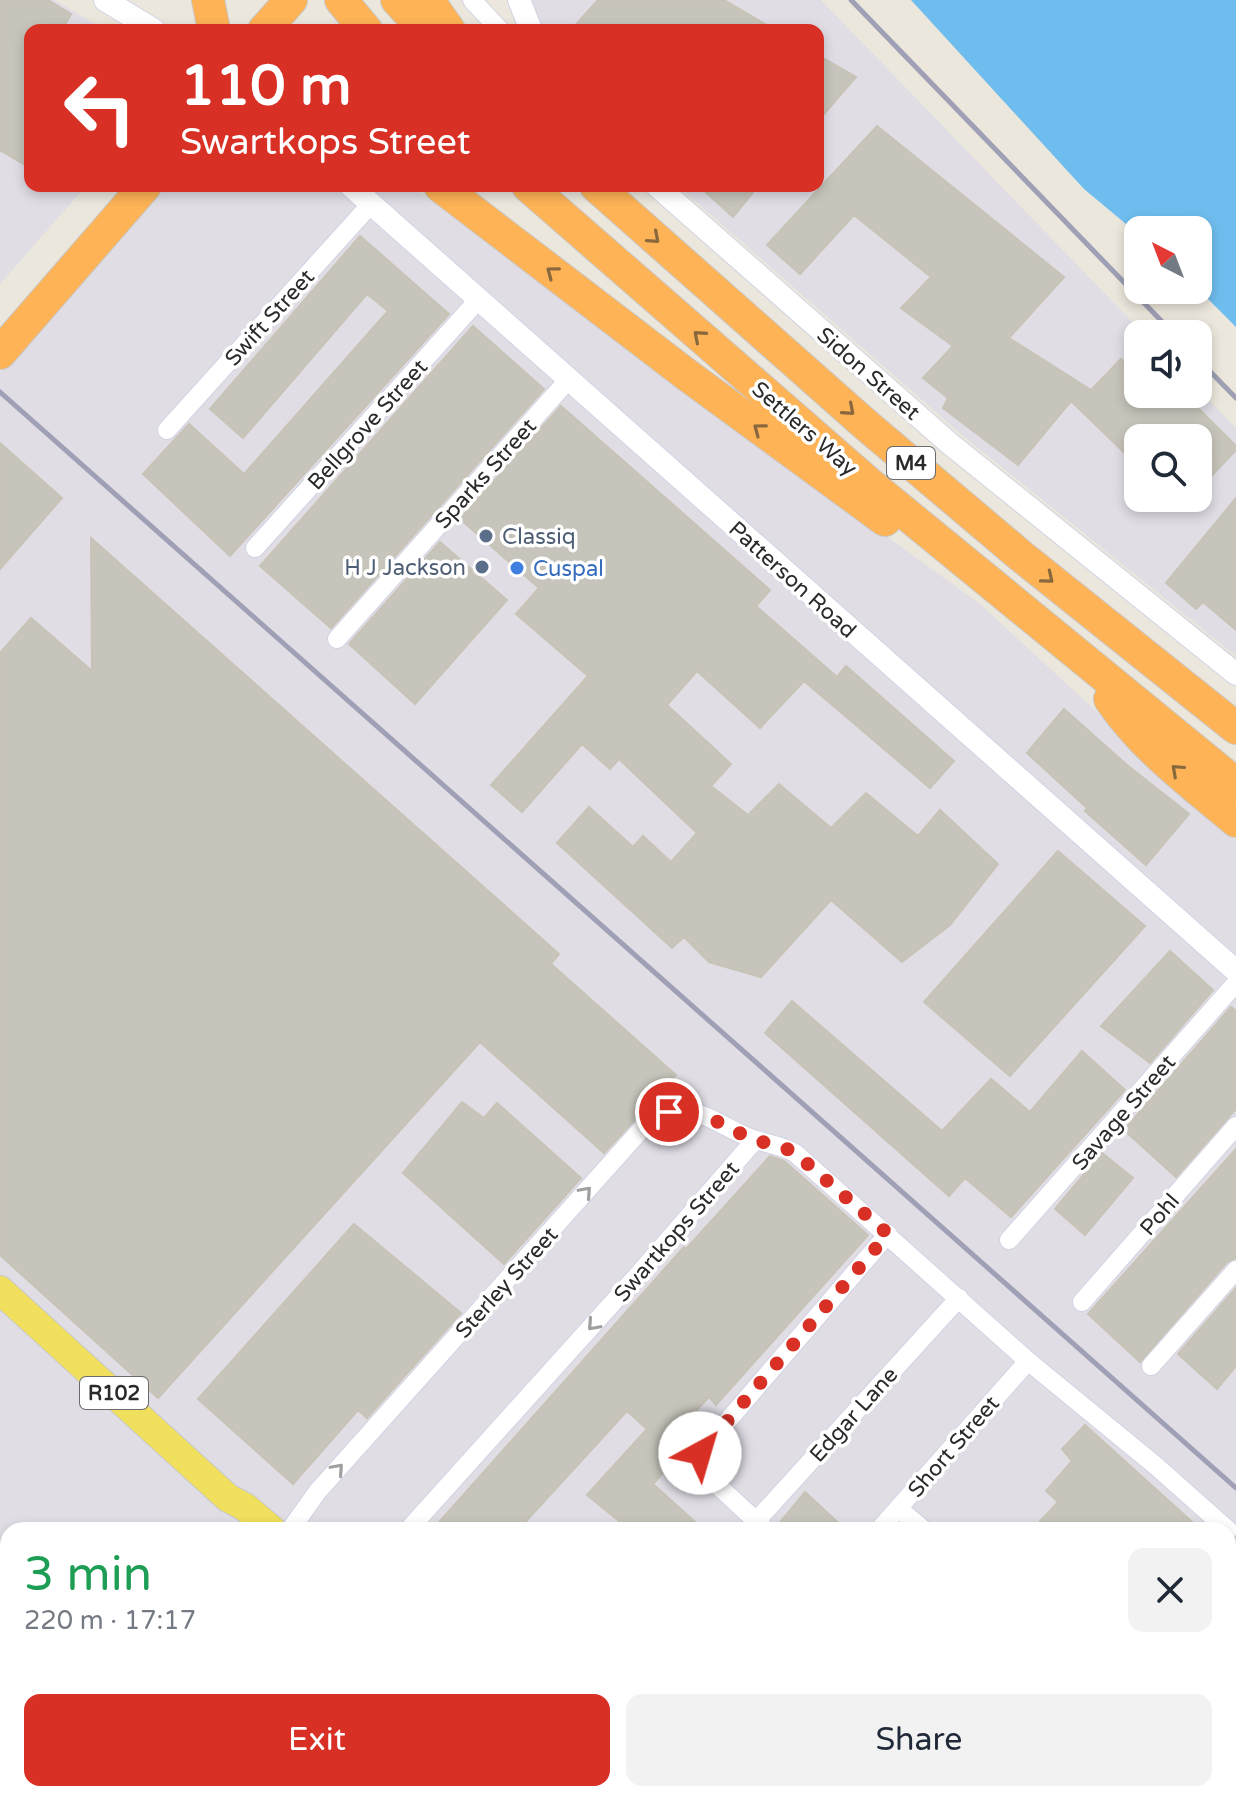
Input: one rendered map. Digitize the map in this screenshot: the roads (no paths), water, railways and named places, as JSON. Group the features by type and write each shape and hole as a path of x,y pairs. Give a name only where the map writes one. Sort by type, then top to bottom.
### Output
{"highway":[{"path":"269,24 291,0"},
{"path":"282,24 303,0"},
{"path":"341,0 361,24"},
{"path":"397,0 419,24"},
{"path":"428,0 445,24"},
{"path":"0,322 115,192"},
{"path":"0,353 140,192"},
{"path":"448,192 687,375 891,524 988,602 1029,613"},
{"name":"Settlers Way","path":"535,192 872,486 1236,784"},
{"name":"Settlers Way","path":"603,192 866,425 1021,556 1236,728"},
{"path":"1079,658 1133,730 1236,821"}],"main road":[{"name":"R102","path":"0,1290 228,1498 263,1522"},
{"name":"R102","path":"228,1498 240,1522"}],"street":[{"path":"105,0 144,24"},
{"path":"472,0 494,24"},
{"path":"519,0 529,24"},
{"name":"Patterson Road","path":"358,192 1236,971"},
{"name":"Sidon Street","path":"664,192 949,443 1236,674"},
{"name":"Swift Street","path":"167,430 371,204"},
{"name":"Bellgrove Street","path":"255,548 479,299"},
{"name":"Sparks Street","path":"337,639 569,379"},
{"name":"Savage Street","path":"1009,1240 1236,983"},
{"name":"Sterley Street","path":"295,1522 306,1505 647,1123 659,1115 677,1110 701,1116 755,1140"},
{"name":"Pohl","path":"1082,1302 1236,1126"},
{"name":"Swartkops Street","path":"415,1522 755,1140 772,1143 795,1153 1028,1361 1219,1522"},
{"path":"751,1522 701,1470 698,1464 700,1453 888,1234"},
{"path":"1151,1366 1236,1270"},
{"name":"Edgar Lane","path":"760,1522 959,1298"},
{"name":"Short Street","path":"886,1522 1028,1361"},
{"path":"898,1508 915,1522"}],"water":[{"path":"911,0 1236,0 1236,327 1212,303 1212,216 1124,216 1124,222 1084,189"}],"railway":[{"path":"851,0 1160,320"},
{"path":"1212,373 1236,398"},
{"path":"0,392 1236,1488"}],"place":[{"name":"Classiq","path":"486,536"},
{"name":"H J Jackson","path":"482,567"},
{"name":"Cuspal","path":"517,568"}]}
